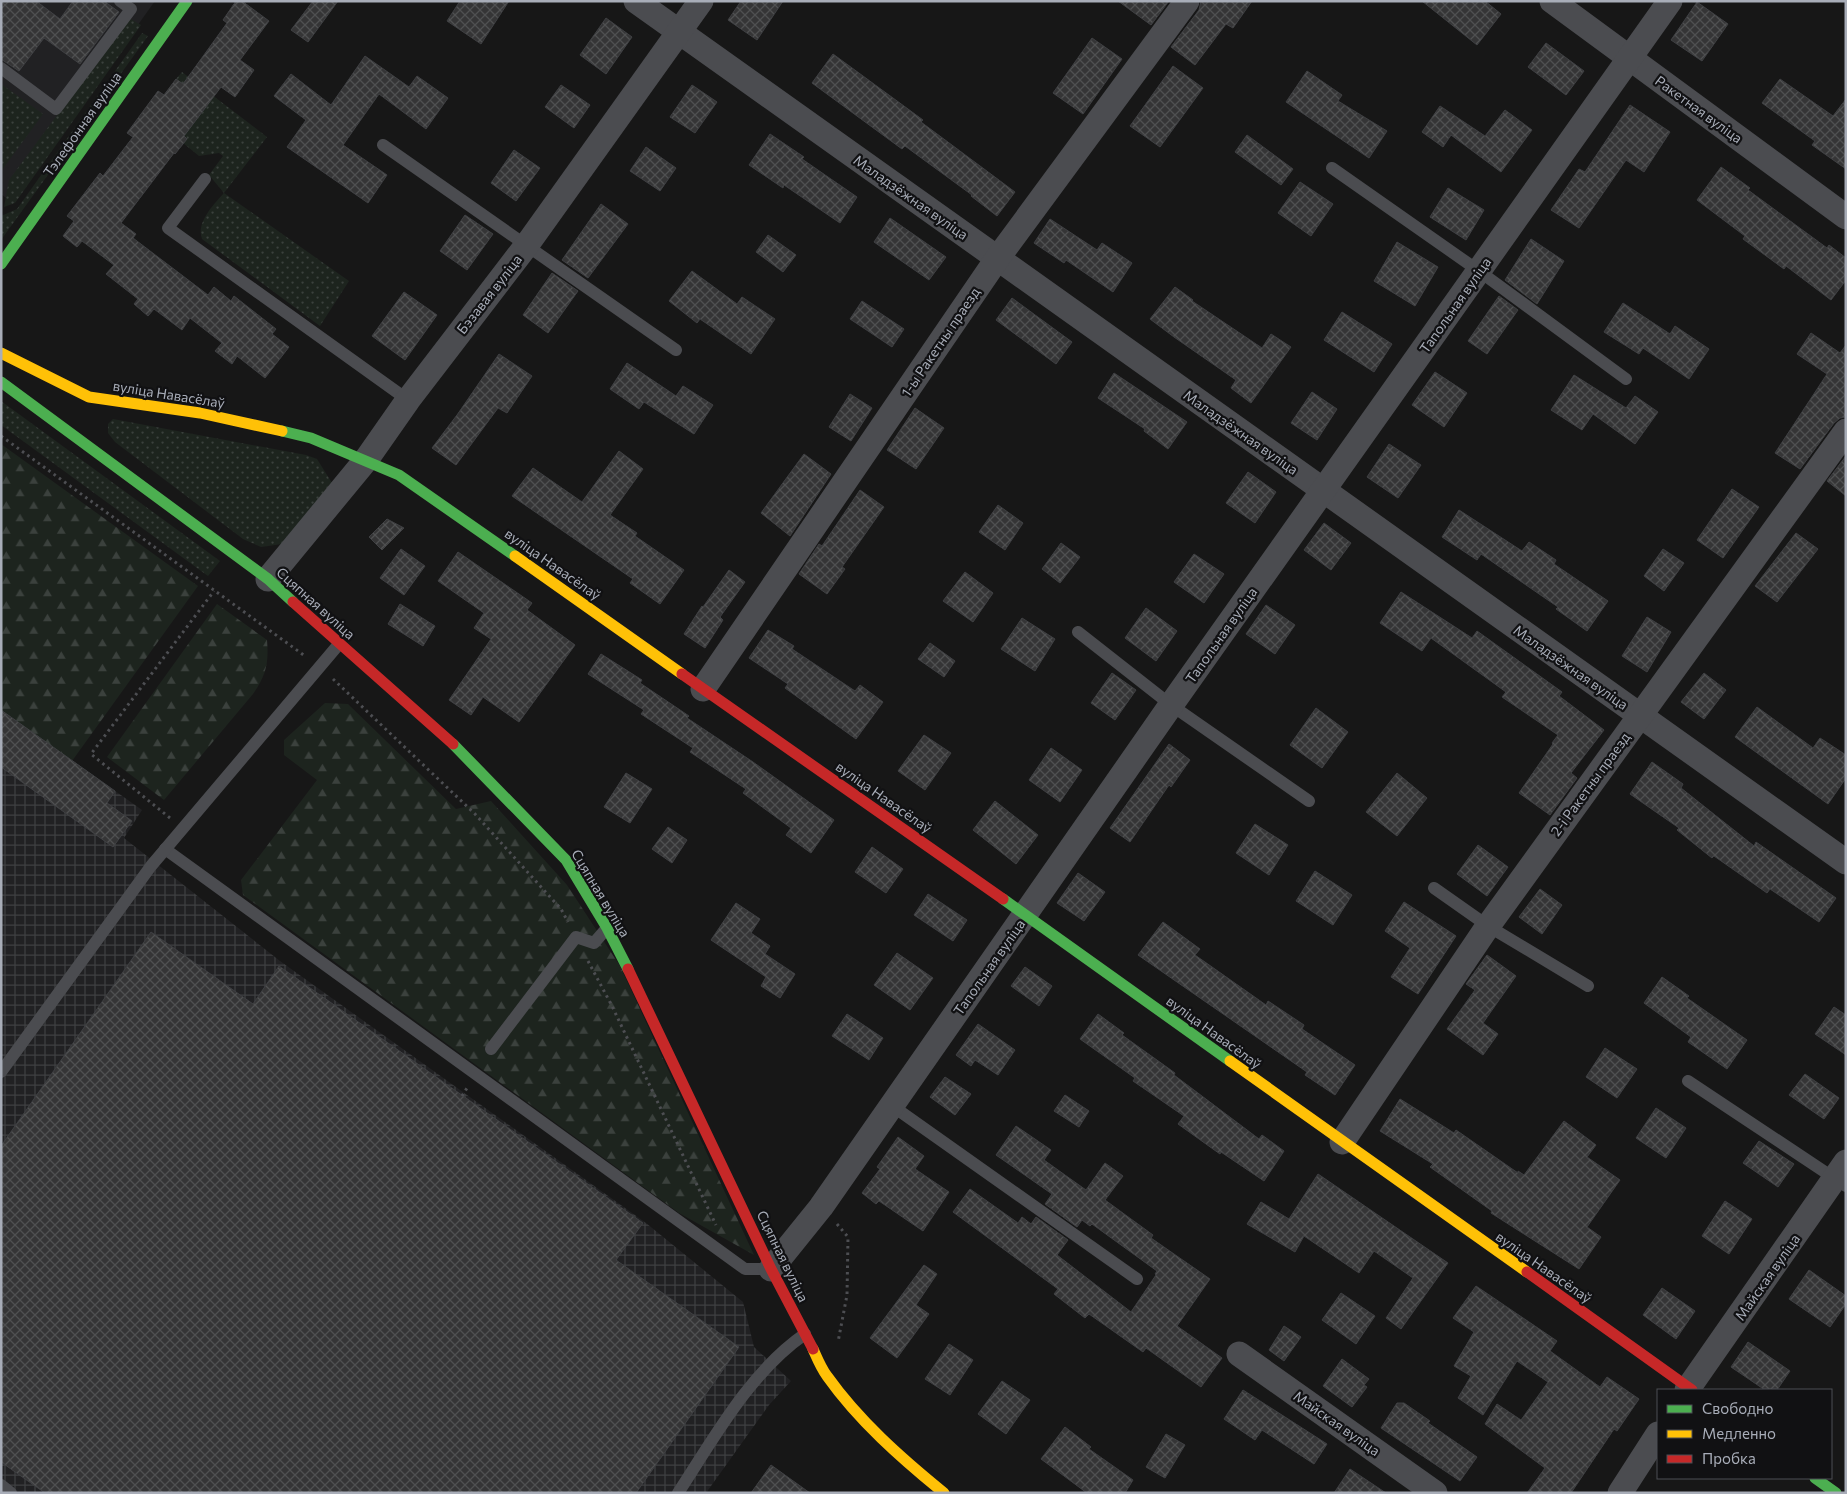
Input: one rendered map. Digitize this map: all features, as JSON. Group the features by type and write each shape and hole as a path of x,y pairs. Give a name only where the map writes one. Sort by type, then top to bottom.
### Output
{"main road":[{"name":"Тэлефонная вуліца","path":"1,264 187,1"},
{"name":"вуліца Навасёлаў","path":"1,353 89,397 200,413 311,438 399,475 1026,915 1689,1389"},
{"name":"Сцяпная вуліца","path":"1,382 268,579 463,753 566,860 607,928 648,1009 771,1269 826,1375 901,1458 944,1493"},
{"path":"1816,1479 1836,1493"}],"street":[{"name":"Маладзёжная вуліца","path":"636,1 1846,862"},
{"name":"Бэзавая вуліца","path":"268,579 366,460 408,400 526,246 701,1"},
{"name":"1-ы Ракетны праезд","path":"703,689 997,259 1187,1"},
{"name":"Ракетная вуліца","path":"1552,1 1846,217"},
{"name":"Тапольная вуліца","path":"771,1269 821,1207 1171,705 1670,1"},
{"name":"2-і Ракетны праезд","path":"1342,1142 1488,926 1846,431"},
{"name":"Майская вуліца","path":"1689,1389 1842,1175"},
{"name":"Майская вуліца","path":"1239,1354 1435,1493"},
{"path":"1620,1493 1657,1436"}],"lane":[{"path":"1,68 56,109 129,4"},
{"path":"383,145 676,350"},
{"path":"1332,168 1479,271 1626,379"},
{"path":"205,179 168,228 408,400"},
{"path":"1078,632 1171,705 1309,801"},
{"path":"1,1072 151,866 339,644"},
{"path":"165,849 745,1269 771,1269"},
{"path":"1434,888 1488,926 1588,986"},
{"path":"491,1049 576,937 594,943 607,928"},
{"path":"1688,1081 1842,1175"},
{"path":"891,1105 1137,1279"},
{"path":"678,1493 748,1389 788,1346 805,1334"},
{"path":"1,1486 11,1493"}],"path":[{"path":"1,436 319,666 475,814 561,909 612,1006 718,1229"},
{"path":"183,828 92,754 214,591"},
{"path":"821,1207 848,1237 847,1295 838,1344"}],"shaded area":[{"path":"1,1 155,1 20,190 10,201 1,194"},
{"path":"1,710 142,810 124,838 280,961 646,1223 743,1302 754,1347 791,1381 769,1405 706,1493 1,1493"}],"green space":[{"path":"129,18 141,25 15,203 4,207 9,180"},
{"path":"142,33 148,36 1,240 1,216 17,209"},
{"path":"182,72 267,137 224,193 209,175 223,156 219,153 199,156 183,143 187,138 178,132 192,126 209,103 176,79"},
{"path":"1,84 43,114 2,170 1,169"},
{"path":"224,193 349,281 320,326 202,239 201,227 203,221"},
{"path":"1,401 220,561 208,576 1,425"},
{"path":"113,419 306,455 317,459 332,483 282,544 261,547 243,539 115,442 108,433 108,424"},
{"path":"1,444 198,586 72,761 1,710"},
{"path":"217,604 267,640 266,668 253,694 164,800 107,757"},
{"path":"325,703 348,704 456,809 491,801 567,885 620,966 754,1255 679,1213 243,895 241,880 317,780 284,755 284,740"}],"building":[{"path":"1,1 36,1 60,19 73,1 104,1 119,12 80,64 44,38 19,71 1,59"},
{"path":"236,1 242,1 269,21 240,60 254,70 235,97 221,87 184,136 187,139 174,153 121,223 136,234 133,238 208,295 214,287 231,301 234,296 276,329 272,334 289,347 265,378 237,356 232,364 215,351 222,343 190,318 182,330 154,309 148,316 134,304 138,299 106,274 114,265 82,241 77,247 63,236 74,221 67,216 100,173 103,176 133,137 127,133 158,91 164,95 176,79 183,84 227,23 223,20"},
{"path":"313,1 338,1 308,42 291,30"},
{"path":"460,1 509,1 481,44 447,21"},
{"path":"741,1 783,1 757,40 728,20"},
{"path":"1118,1 1169,1 1151,25"},
{"path":"1201,1 1252,1 1233,28 1226,24 1195,65 1171,47 1199,10"},
{"path":"1422,1 1485,1 1501,14 1477,45"},
{"path":"1697,2 1728,24 1702,61 1671,40"},
{"path":"606,18 632,37 606,74 580,55"},
{"path":"1092,38 1122,59 1083,114 1053,93"},
{"path":"1546,43 1584,71 1566,95 1528,67"},
{"path":"833,54 923,120 921,122 1015,192 997,216 972,195 905,146 902,149 812,83"},
{"path":"365,56 409,87 417,76 448,98 426,129 379,94 343,145 387,175 368,203 287,147 306,120 274,96 291,74 331,105"},
{"path":"1173,66 1203,88 1160,147 1130,126"},
{"path":"1307,71 1342,95 1338,101 1387,131 1369,158 1286,102"},
{"path":"1780,79 1833,116 1846,99 1846,169 1812,145 1815,141 1762,103"},
{"path":"561,85 590,105 574,128 545,107"},
{"path":"692,85 717,102 695,133 670,117"},
{"path":"1630,105 1670,132 1644,172 1626,160 1579,228 1551,210 1579,169 1585,172"},
{"path":"1440,106 1485,136 1505,110 1532,130 1501,172 1451,135 1443,147 1422,132"},
{"path":"770,134 857,197 840,223 784,185 783,188 749,165"},
{"path":"1247,135 1293,169 1281,185 1235,152"},
{"path":"646,147 676,168 660,191 630,171"},
{"path":"514,150 540,168 516,201 491,183"},
{"path":"1721,167 1750,188 1748,190 1827,248 1829,245 1846,258 1846,280 1831,300 1786,266 1784,269 1743,239 1745,236 1697,200"},
{"path":"1300,182 1333,204 1311,236 1278,213"},
{"path":"1448,188 1484,210 1466,240 1430,217"},
{"path":"601,204 628,224 588,278 562,260"},
{"path":"465,215 493,234 467,270 440,251"},
{"path":"890,218 946,257 929,280 874,242"},
{"path":"1050,219 1097,250 1102,243 1132,263 1113,292 1066,260 1064,263 1034,243"},
{"path":"768,235 796,255 783,272 756,252"},
{"path":"1531,239 1564,261 1537,304 1505,280"},
{"path":"1397,242 1438,267 1415,306 1374,281"},
{"path":"692,271 737,304 742,297 775,319 751,354 700,319 697,323 669,301"},
{"path":"552,273 578,291 548,333 523,315"},
{"path":"1175,287 1192,301 1262,348 1271,334 1291,347 1251,403 1231,388 1236,380 1150,319"},
{"path":"404,292 437,315 405,360 372,336"},
{"path":"1499,296 1518,310 1487,354 1468,341"},
{"path":"1012,298 1072,342 1056,364 996,320"},
{"path":"862,301 904,329 892,347 850,319"},
{"path":"1623,303 1670,334 1675,326 1709,349 1689,379 1643,348 1639,354 1604,332"},
{"path":"1342,312 1392,344 1374,372 1324,340"},
{"path":"1811,333 1840,353 1846,345 1846,417 1840,418 1834,423 1800,469 1775,453 1827,374 1797,354"},
{"path":"499,354 532,376 507,413 498,408 456,465 432,448"},
{"path":"627,363 676,396 683,386 713,405 694,434 644,402 639,409 610,389"},
{"path":"1435,372 1467,393 1444,427 1412,405"},
{"path":"1114,373 1187,422 1168,449 1144,431 1145,429 1098,398"},
{"path":"1574,375 1626,408 1635,396 1658,412 1635,444 1593,414 1582,430 1551,410"},
{"path":"1312,392 1337,409 1317,440 1291,423"},
{"path":"850,394 872,408 851,441 829,427"},
{"path":"915,408 944,428 916,469 887,450"},
{"path":"1389,444 1421,465 1398,498 1367,477"},
{"path":"619,451 643,469 610,515 637,533 635,536 684,570 660,604 630,583 633,579 512,496 533,468 582,502"},
{"path":"804,454 831,474 790,536 761,513"},
{"path":"1846,456 1846,496 1827,481"},
{"path":"1248,472 1276,492 1255,523 1226,503"},
{"path":"1732,489 1759,507 1723,558 1697,540"},
{"path":"860,490 884,507 842,567 845,569 827,594 799,574 819,544 822,546"},
{"path":"998,505 1023,523 1005,550 979,532"},
{"path":"1459,510 1522,551 1529,542 1556,560 1554,564 1608,601 1587,631 1556,609 1558,607 1481,554 1477,560 1442,537"},
{"path":"387,519 404,528 382,550 369,537"},
{"path":"1324,523 1351,543 1331,570 1304,550"},
{"path":"1796,533 1818,549 1777,602 1755,586"},
{"path":"1061,543 1080,557 1060,583 1042,569"},
{"path":"401,549 425,566 404,595 380,578"},
{"path":"1663,549 1684,563 1664,591 1644,576"},
{"path":"458,552 532,603 527,610 575,645 519,722 483,697 471,715 449,700 491,639 474,628 484,613 438,581"},
{"path":"1194,554 1224,574 1204,603 1174,582"},
{"path":"729,570 745,582 720,617 723,620 705,648 684,634"},
{"path":"965,572 993,593 973,622 943,601"},
{"path":"1401,592 1472,638 1477,631 1562,692 1559,696 1604,730 1571,773 1577,778 1550,815 1519,793 1558,735 1502,697 1506,692 1431,638 1422,651 1380,623"},
{"path":"400,604 435,626 423,646 388,624"},
{"path":"1266,605 1295,625 1275,654 1246,634"},
{"path":"1146,608 1177,631 1156,661 1125,638"},
{"path":"1647,617 1671,632 1647,672 1622,656"},
{"path":"1022,618 1055,639 1035,671 1001,649"},
{"path":"768,630 794,646 792,649 855,691 860,685 883,702 856,739 785,688 788,684 749,658"},
{"path":"930,643 955,661 944,677 918,659"},
{"path":"601,654 642,680 640,683 689,716 687,718 834,820 811,853 786,835 791,828 743,793 746,789 690,752 693,748 641,714 644,710 588,674"},
{"path":"1112,673 1136,690 1115,720 1091,703"},
{"path":"1704,673 1726,690 1704,719 1681,702"},
{"path":"1757,707 1813,748 1820,738 1846,755 1846,778 1828,804 1735,737"},
{"path":"1316,708 1348,732 1322,768 1290,745"},
{"path":"1,710 115,791 107,803 132,821 113,847 1,767"},
{"path":"924,735 951,753 925,790 898,771"},
{"path":"1169,744 1190,760 1171,787 1169,785 1130,842 1110,828"},
{"path":"1051,748 1082,770 1060,802 1029,780"},
{"path":"1652,762 1683,784 1681,788 1754,846 1756,842 1836,898 1819,922 1770,889 1767,893 1714,856 1712,858 1677,830 1679,828 1630,794"},
{"path":"626,773 652,789 630,823 604,807"},
{"path":"1397,773 1427,798 1397,836 1366,812"},
{"path":"995,801 1038,835 1016,864 973,830"},
{"path":"1255,824 1288,845 1269,875 1236,853"},
{"path":"668,827 687,840 672,863 652,849"},
{"path":"1478,845 1508,867 1487,896 1457,874"},
{"path":"872,847 903,869 886,893 855,872"},
{"path":"1315,871 1352,895 1333,925 1296,901"},
{"path":"1078,873 1105,892 1084,921 1057,903"},
{"path":"1540,889 1562,905 1542,934 1519,917"},
{"path":"928,894 967,920 953,941 914,915"},
{"path":"1404,902 1456,936 1418,994 1391,977 1410,948 1385,931"},
{"path":"736,903 760,919 751,933 770,946 765,954 795,974 780,998 761,986 766,977 711,940"},
{"path":"1163,922 1200,949 1195,955 1266,1005 1268,1001 1304,1025 1302,1029 1355,1065 1335,1095 1305,1075 1307,1072 1138,955"},
{"path":"151,932 253,1004 279,966 643,1223 616,1260 739,1347 636,1493 45,1493 1,1462 1,1146"},
{"path":"897,953 933,978 910,1010 874,985"},
{"path":"1487,955 1516,976 1483,1023 1498,1034 1483,1055 1447,1029 1475,990 1466,984"},
{"path":"1025,967 1052,986 1039,1006 1011,986"},
{"path":"1662,977 1689,996 1687,998 1747,1040 1727,1069 1688,1042 1691,1037 1644,1003"},
{"path":"1834,1007 1846,1015 1846,1055 1815,1034"},
{"path":"847,1014 883,1038 869,1060 832,1036"},
{"path":"1098,1014 1124,1033 1122,1035 1175,1073 1174,1075 1259,1139 1262,1135 1284,1151 1264,1181 1221,1152 1220,1154 1178,1124 1184,1116 1133,1081 1135,1078 1080,1039"},
{"path":"978,1024 1015,1050 998,1075 975,1060 971,1066 956,1055"},
{"path":"1605,1048 1637,1069 1617,1098 1586,1077"},
{"path":"1805,1074 1839,1098 1824,1119 1789,1095"},
{"path":"945,1077 971,1094 955,1115 930,1097"},
{"path":"1065,1095 1089,1111 1079,1127 1054,1111"},
{"path":"1400,1099 1454,1133 1456,1130 1518,1173 1518,1171 1524,1175 1564,1121 1596,1145 1587,1157 1620,1180 1587,1227 1601,1237 1579,1269 1491,1213 1492,1211 1430,1167 1433,1164 1380,1131"},
{"path":"1656,1108 1686,1128 1666,1158 1636,1138"},
{"path":"1016,1126 1051,1150 1044,1160 1086,1190 1105,1163 1123,1176 1105,1200 1153,1235 1151,1238 1210,1279 1177,1326 1222,1358 1201,1387 1146,1348 1143,1352 1089,1314 1085,1318 1054,1294 1058,1289 953,1212 970,1189 1018,1223 1022,1217 1031,1224 1036,1217 1068,1240 1057,1255 1131,1312 1157,1271 1092,1224 1090,1226 1082,1220 1077,1227 1045,1204 1052,1194 996,1155"},
{"path":"898,1137 924,1156 915,1169 949,1192 923,1231 879,1201 876,1204 862,1193 880,1169 877,1167"},
{"path":"1759,1141 1794,1164 1778,1187 1743,1163"},
{"path":"1318,1174 1448,1263 1401,1329 1386,1318 1413,1278 1374,1251 1359,1273 1304,1236 1295,1252 1247,1224 1261,1202 1289,1219"},
{"path":"1725,1201 1752,1219 1729,1254 1702,1236"},
{"path":"924,1265 937,1274 916,1305 929,1314 897,1358 870,1338"},
{"path":"1809,1270 1846,1296 1846,1304 1830,1327 1789,1299"},
{"path":"1476,1286 1557,1341 1550,1351 1600,1387 1607,1377 1639,1399 1617,1431 1614,1429 1571,1493 1527,1493 1545,1468 1485,1424 1497,1404 1521,1420 1548,1382 1517,1361 1483,1415 1458,1398 1471,1376 1454,1366 1474,1332 1453,1318"},
{"path":"1662,1288 1695,1311 1676,1339 1643,1315"},
{"path":"1341,1293 1375,1316 1356,1344 1322,1320"},
{"path":"1284,1326 1301,1337 1284,1361 1269,1350"},
{"path":"1748,1342 1790,1371 1778,1389 1764,1389 1731,1367"},
{"path":"949,1344 973,1360 950,1395 925,1379"},
{"path":"1342,1359 1369,1379 1364,1385 1367,1387 1352,1407 1323,1386"},
{"path":"1002,1381 1030,1400 1006,1434 978,1414"},
{"path":"1243,1390 1327,1444 1314,1464 1262,1430 1255,1440 1224,1419"},
{"path":"1397,1403 1404,1403 1430,1421 1428,1423 1477,1457 1460,1481 1381,1428"},
{"path":"1065,1427 1091,1447 1089,1449 1133,1480 1125,1493 1087,1493 1041,1459"},
{"path":"1166,1434 1185,1445 1165,1478 1146,1467"},
{"path":"771,1465 810,1493 751,1493"},
{"path":"1350,1469 1386,1493 1334,1493"}],"traffic: fast":[{"path":"1,264 187,1"},
{"path":"1,382 268,579 293,602"},
{"path":"282,431 311,438 399,475 515,556"},
{"path":"453,744 566,860 607,928 628,969"},
{"path":"1003,899 1230,1061"},
{"path":"1816,1479 1836,1493"}],"traffic: slow":[{"path":"1,353 89,397 200,413 282,431"},
{"path":"515,556 682,674"},
{"path":"1230,1061 1527,1272"},
{"path":"813,1349 819,1363 839,1393 867,1424 944,1493"}],"traffic: jam":[{"path":"293,602 453,744"},
{"path":"682,674 1003,899"},
{"path":"628,969 771,1269 813,1349"},
{"path":"1527,1272 1691,1389"}]}
